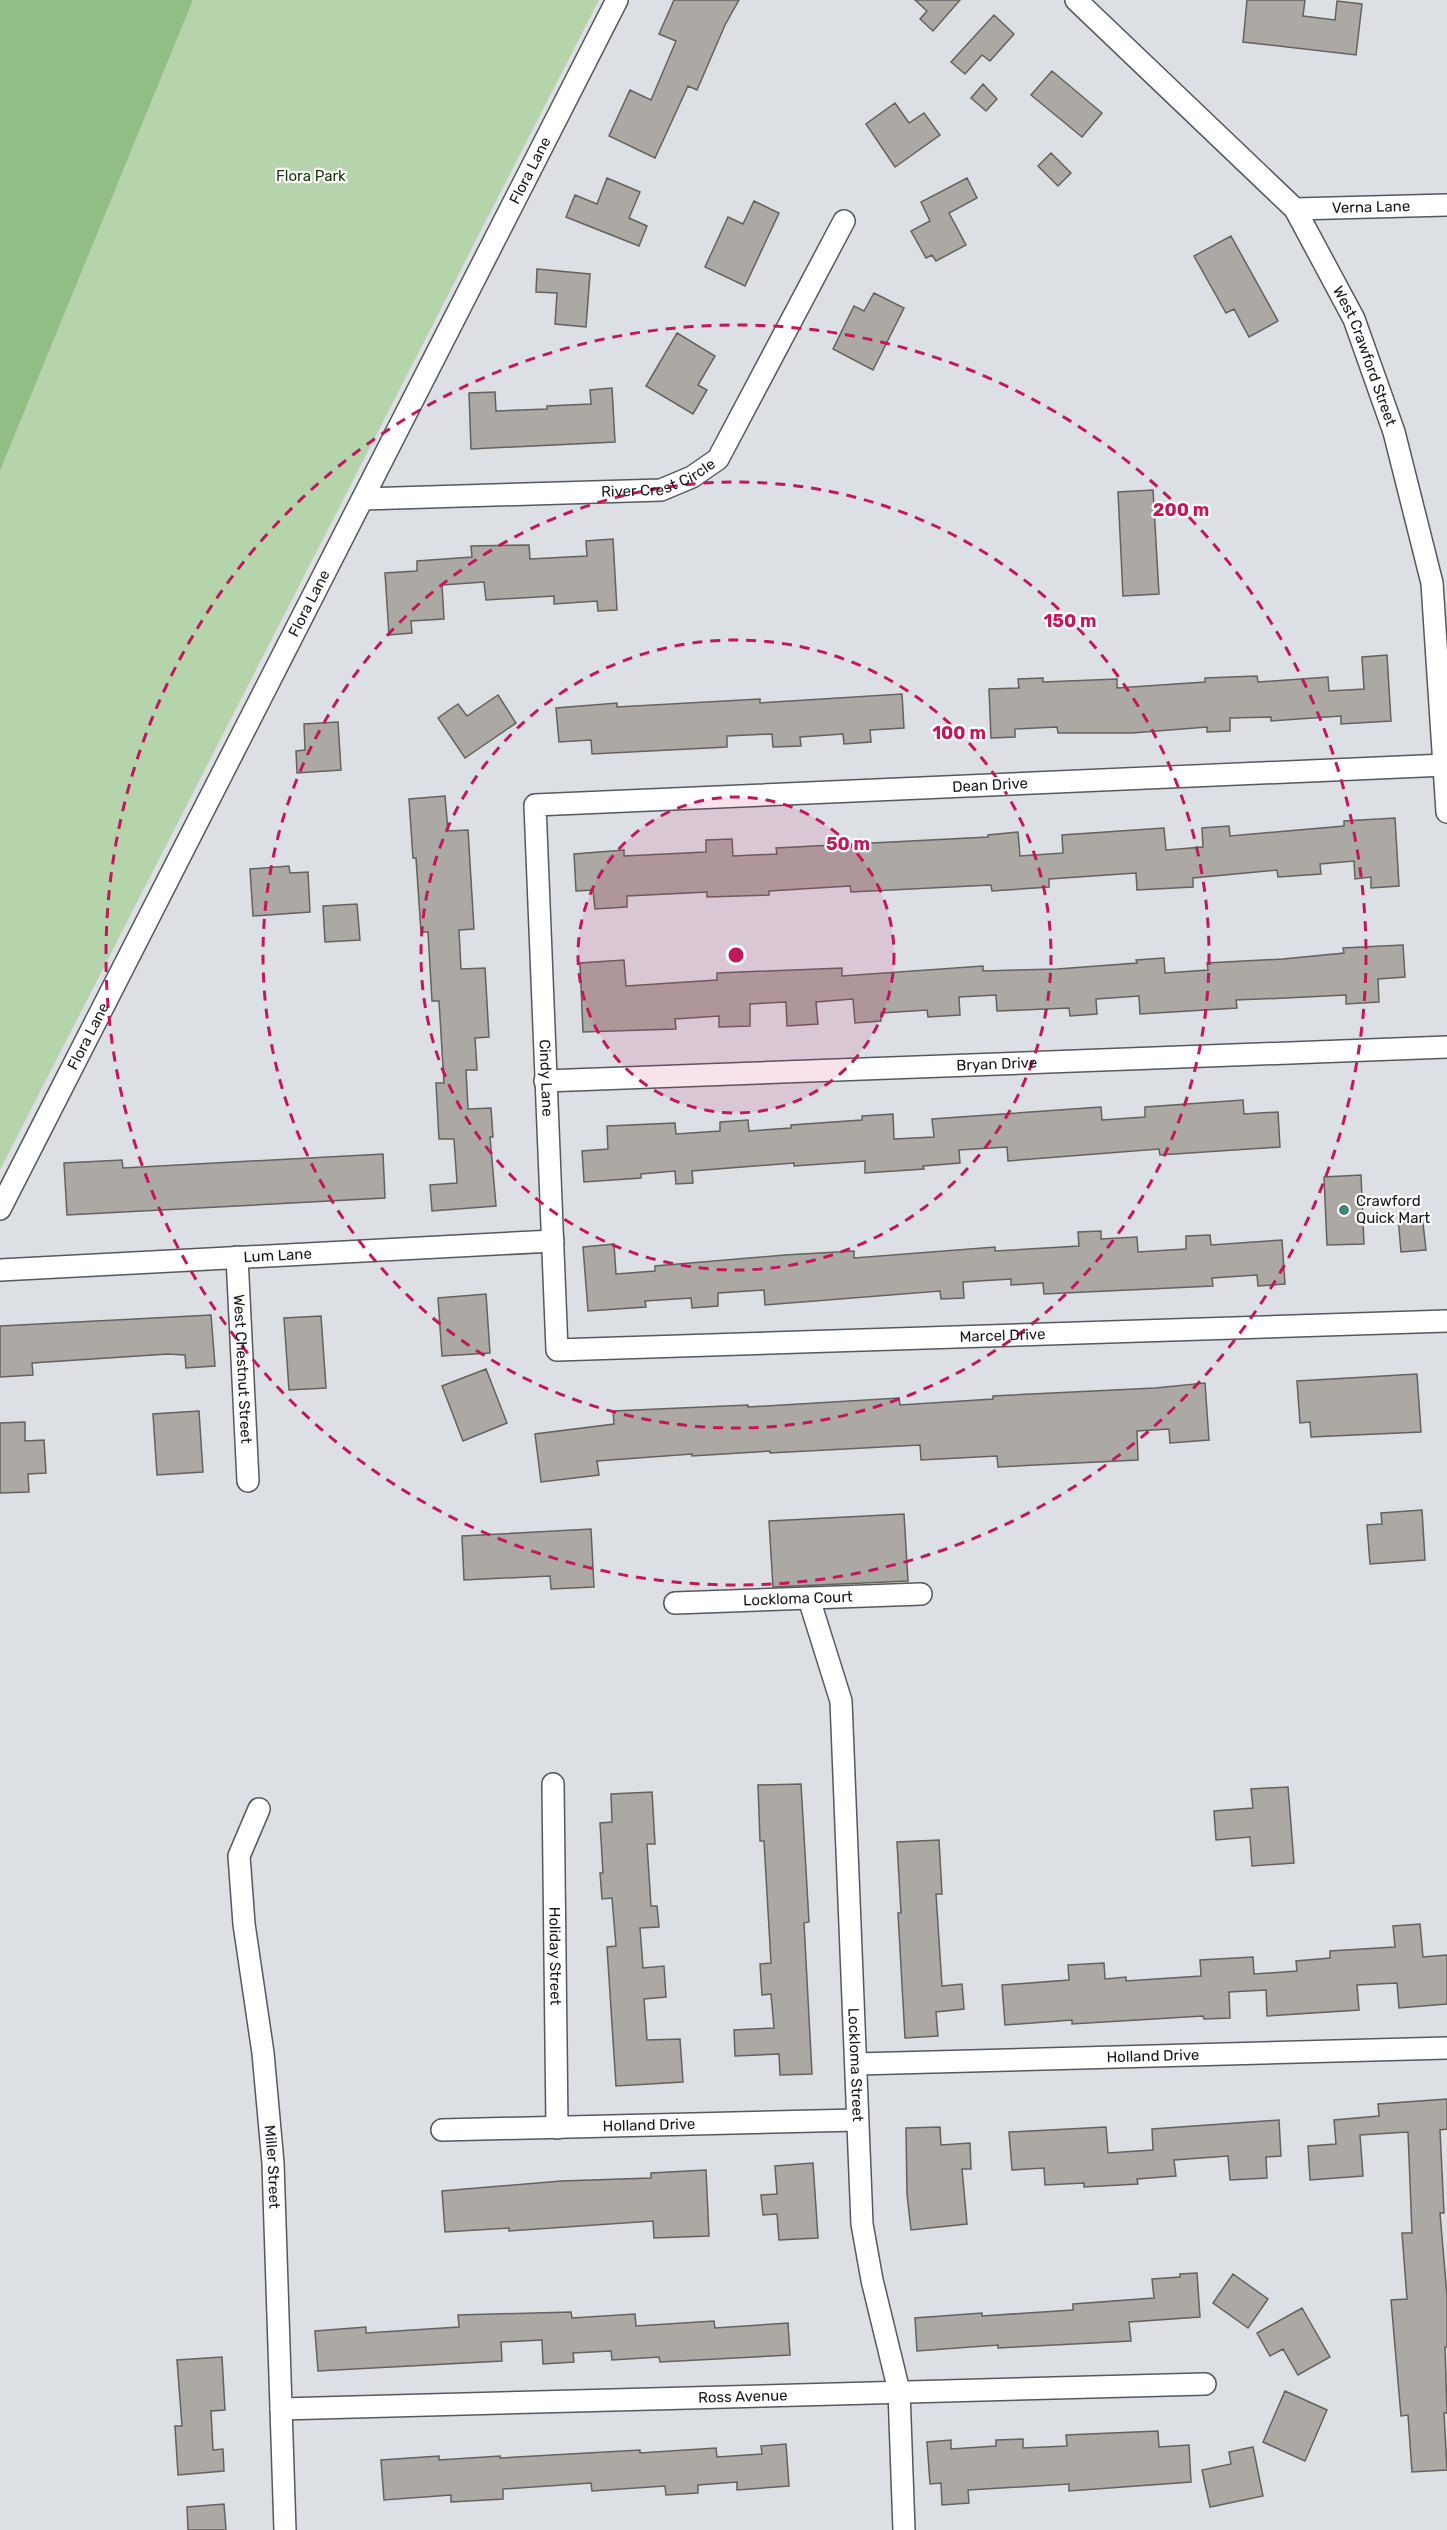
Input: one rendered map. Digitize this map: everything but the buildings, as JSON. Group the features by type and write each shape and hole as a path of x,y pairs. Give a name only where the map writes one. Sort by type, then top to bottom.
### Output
{"street":[{"name":"Flora Lane","path":"0,1209 617,0"},
{"name":"West Crawford Street","path":"1076,0 1294,209 1354,319 1394,432 1440,583 1447,812"},
{"name":"Verna Lane","path":"1294,209 1447,205"},
{"name":"River Crest Circle","path":"363,499 661,490 692,477 718,459 844,221"},
{"name":"Dean Drive","path":"535,805 1444,765"},
{"name":"Cindy Lane","path":"535,805 557,1350"},
{"name":"Bryan Drive","path":"545,1081 1447,1047"},
{"name":"Lum Lane","path":"0,1270 553,1240"},
{"name":"West Chestnut Street","path":"237,1257 248,1481"},
{"name":"Marcel Drive","path":"557,1350 1447,1321"},
{"name":"Lockloma Court","path":"675,1603 921,1594"},
{"name":"Lockloma Street","path":"809,1599 841,1701 862,2224 872,2280 899,2391 904,2530"},
{"name":"Holiday Street","path":"553,1784 557,2128"},
{"name":"Miller Street","path":"259,1809 239,1856 244,1924 263,2053 273,2163 285,2530"},
{"name":"Holland Drive","path":"857,2064 1447,2048"},
{"name":"Holland Drive","path":"442,2130 857,2120"},
{"name":"Ross Avenue","path":"281,2409 1204,2384"}],"green space":[{"path":"0,0 193,0 0,471"},
{"name":"Flora Park","path":"193,0 599,0 0,1170 0,471"}],"place":[{"name":"Crawford Quick Mart","path":"1344,1210"}]}
